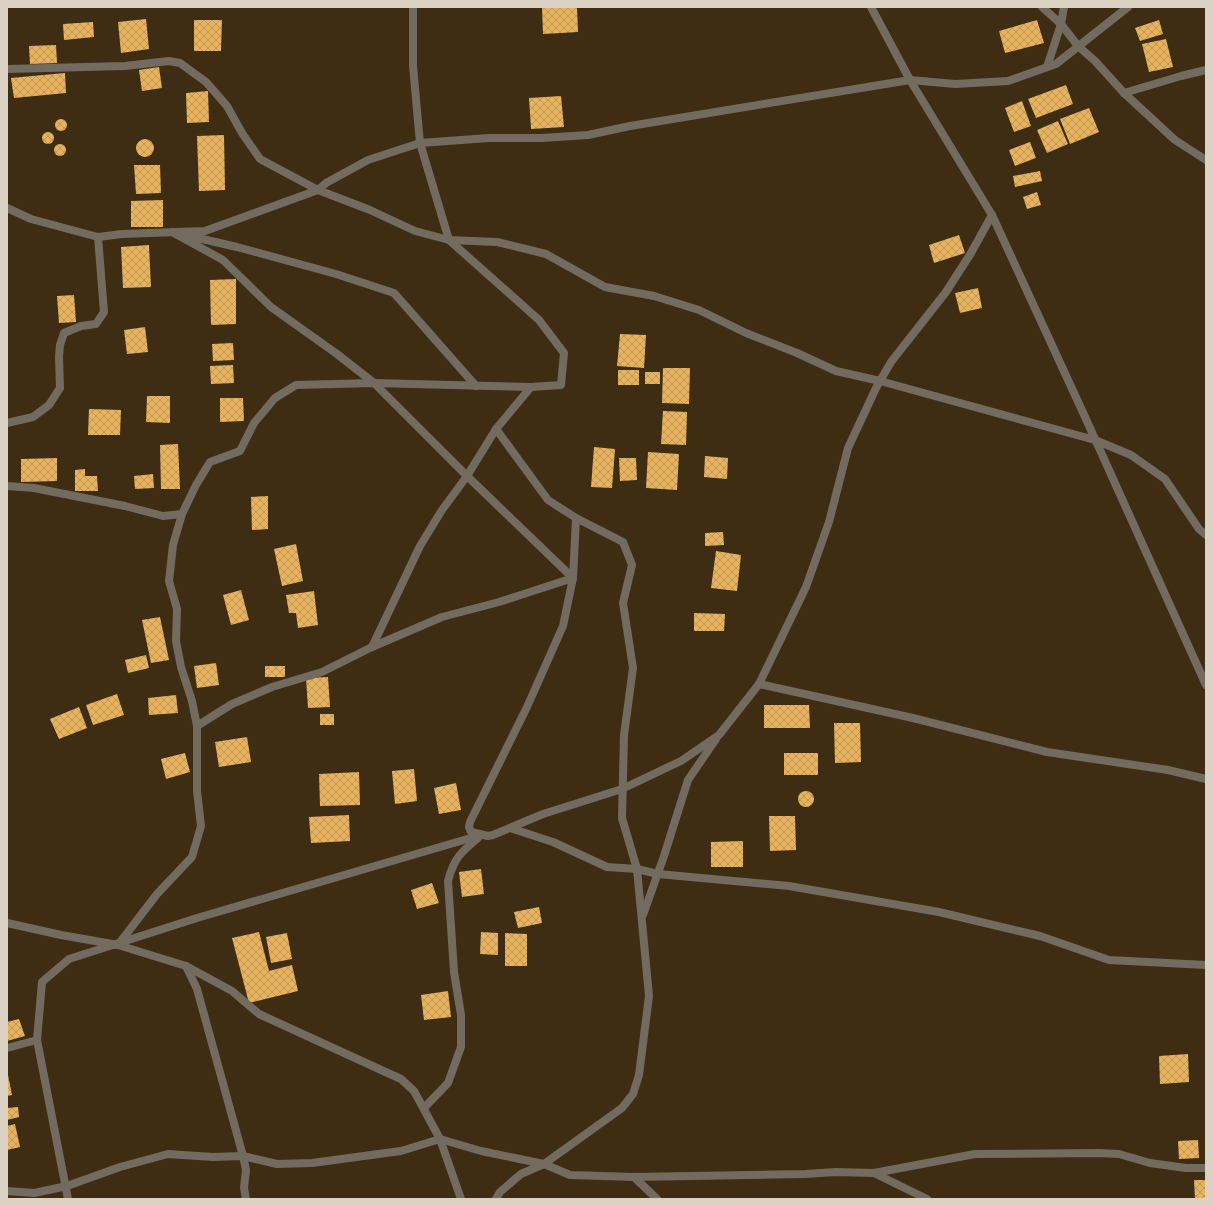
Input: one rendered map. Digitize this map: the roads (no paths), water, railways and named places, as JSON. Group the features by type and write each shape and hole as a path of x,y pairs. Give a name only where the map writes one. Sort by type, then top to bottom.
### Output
{"street":[{"path":"118,944 157,894 192,857 201,826 197,791 197,726 192,702 181,667 176,641 177,609 169,581 173,545 182,514 196,485 210,462 240,451 254,423 275,398 296,385 374,383 531,387 562,385 564,353 539,320 449,240 420,142 413,66 413,7"},
{"path":"871,7 910,80 992,215 1096,440 1206,685"},
{"path":"1042,7 1061,24 1078,46 1095,61 1124,93 1175,140 1206,160"},
{"path":"1047,67 1061,24 1064,7"},
{"path":"7,208 31,219 98,237 122,234 205,230 318,190 326,183 368,160 420,142 488,138 588,136 630,126 910,80 955,84 1008,81 1056,64 1128,7"},
{"path":"7,69 124,66 169,61 180,63 206,82 227,106 242,133 260,159 318,190 370,210 415,230 449,240 496,242 546,254 605,287 654,296 699,310 746,333 797,353 836,371 880,381 1096,440 1131,455 1165,479 1199,528 1206,535"},
{"path":"1124,93 1206,70"},
{"path":"642,917 658,874 688,780 719,735 759,684 806,587 829,522 848,448 880,381 891,362 946,292 971,253 992,215"},
{"path":"172,232 223,260 271,307 337,354 374,383 572,578"},
{"path":"172,232 237,247 336,274 394,293 476,386"},
{"path":"7,423 33,417 48,405 60,388 59,356 60,345 64,333 81,326 96,324 104,312 98,237"},
{"path":"372,646 420,546 442,510 467,476 496,429 531,387"},
{"path":"496,429 548,500 576,518 623,542 632,565 623,603 633,668 624,735 622,818 637,869 649,996 639,1075 633,1094 622,1108 544,1164 521,1174 500,1192 496,1199"},
{"path":"7,486 34,488 124,506 163,516 182,514"},
{"path":"576,518 572,578 563,626 527,706 470,822 469,827 471,832 488,836 543,814 622,789 681,761 719,735"},
{"path":"197,726 232,704 272,687 322,672 372,646 442,616 499,602 572,578"},
{"path":"759,684 913,718 1047,752 1168,770 1206,779"},
{"path":"510,828 554,842 606,867 637,869 658,874 789,886 939,912 1040,936 1109,960 1206,965"},
{"path":"68,1199 67,1186 37,1040 42,982 69,959 197,918 482,835"},
{"path":"424,1108 448,1083 461,1047 461,1015 454,972 448,881 452,866 462,851 482,835"},
{"path":"7,923 61,935 118,944 186,966 232,991 259,1014 401,1079 414,1091 440,1139 461,1199"},
{"path":"186,966 198,989 243,1156 246,1170 244,1188 246,1199"},
{"path":"7,1048 37,1040"},
{"path":"7,1191 34,1193 67,1186 120,1167 168,1154 213,1157 243,1156 276,1164 312,1163 401,1151 440,1139 481,1151 544,1164 570,1175 634,1177 782,1175 836,1172 874,1173 975,1154 1119,1154 1158,1164 1186,1168 1206,1168"},
{"path":"874,1173 927,1199"},
{"path":"634,1177 657,1199"}]}
